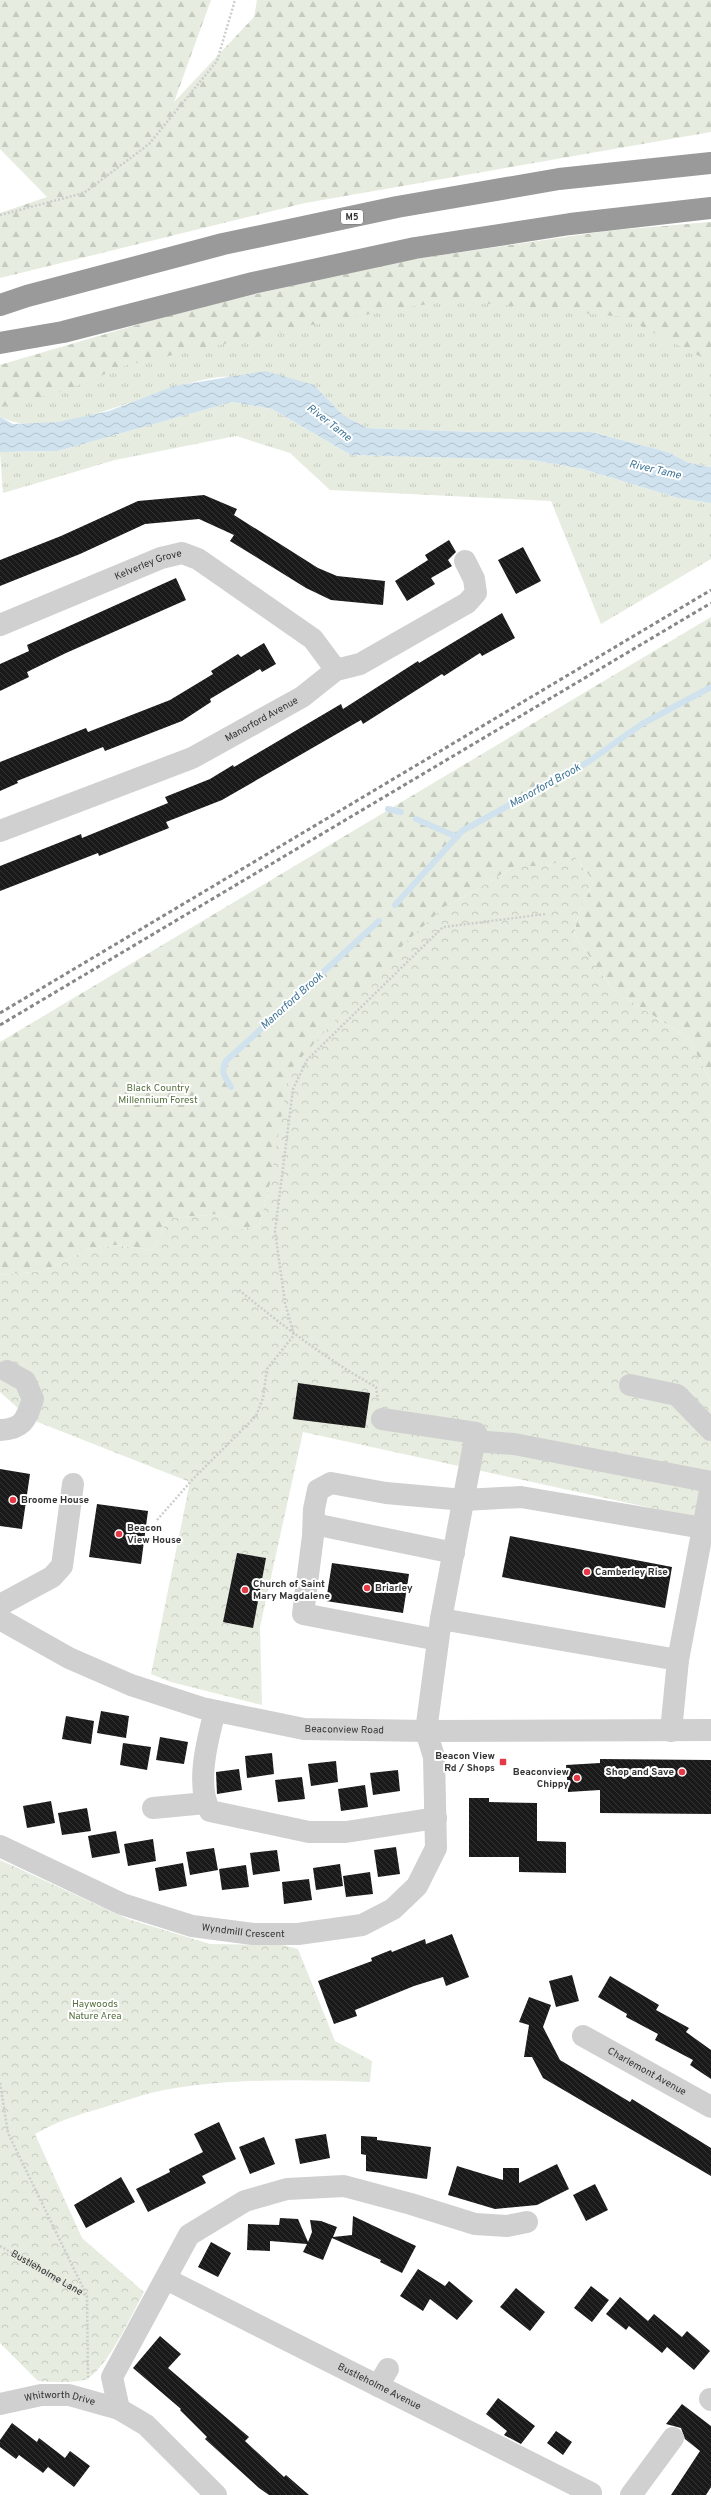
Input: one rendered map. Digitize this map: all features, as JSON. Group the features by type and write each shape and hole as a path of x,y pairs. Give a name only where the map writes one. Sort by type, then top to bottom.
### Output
{"highway":[{"name":"M5","path":"0,305 27,296 223,244 397,207 559,179 711,163"},
{"path":"4,342 63,332 253,283 415,248 570,224 711,208"}],"street":[{"name":"Kelverley Grove","path":"0,624 161,558 182,553 198,559 313,639 336,670"},
{"name":"Manorford Avenue","path":"0,831 192,758 302,697 336,670 360,664 467,603 476,593 474,579 465,561"},
{"path":"0,1430 13,1429 26,1419 33,1398 25,1382 7,1371"},
{"path":"630,1385 677,1395 711,1430"},
{"path":"382,1418 476,1433 440,1629 426,1731"},
{"path":"474,1441 514,1444 711,1482"},
{"path":"678,1660 440,1629 303,1614 318,1490 331,1483 386,1493 464,1500 521,1497 703,1528"},
{"path":"0,1605 52,1577 62,1566 73,1484"},
{"path":"671,1731 678,1660 711,1486"},
{"path":"314,1524 454,1553"},
{"name":"Beaconview Road","path":"0,1619 69,1658 131,1686 215,1711 304,1729 426,1731 711,1730"},
{"path":"215,1711 206,1745 204,1779 206,1803 210,1811 309,1832 346,1832 436,1818"},
{"name":"Wyndmill Crescent","path":"0,1846 122,1904 192,1926 253,1934 298,1934 362,1925 393,1909 417,1886 436,1848 434,1757 426,1731"},
{"path":"153,1808 206,1803"},
{"name":"Charlemont Avenue","path":"583,2036 711,2107"},
{"path":"216,2495 146,2425 118,2408 112,2377 189,2235 245,2201 287,2189 344,2186 411,2204 475,2224 507,2226 527,2222"},
{"name":"Bustleholme Avenue","path":"166,2279 383,2377 591,2493 590,2495"},
{"name":"Whitworth Drive","path":"0,2404 41,2395 69,2395 118,2408"},
{"path":"631,2495 673,2438"}],"path":[{"path":"0,215 84,193 149,144 217,61 235,0"},
{"path":"294,1335 285,1303 275,1231 293,1089 307,1060 443,927 546,914"},
{"path":"239,1290 294,1335 333,1363 376,1387 382,1418"},
{"path":"157,1520 256,1416 263,1398 267,1368 294,1335"},
{"path":"0,2083 8,2132 87,2296"},
{"name":"Bustleholme Lane","path":"0,2246 87,2296 89,2400"}],"green space":[{"path":"0,0 211,0 174,102 254,17 257,0 711,0 711,132 305,203 0,278 0,213 47,197 0,149"},
{"path":"711,222 711,467 689,463 668,452 591,432 478,432 367,428 343,415 314,385 232,377 220,377 195,382 109,410 79,418 51,423 24,424 0,417 0,365 188,310 396,262 608,231"},
{"path":"711,222 711,362 623,317 451,300 335,320 127,365 64,391 0,407 0,365 188,310 396,262 608,231"},
{"path":"232,402 272,409 351,455 532,460 583,469 678,498 711,503 711,559 601,624 551,501 330,490 290,453 236,436 115,460 3,493 0,452 58,451"},
{"name":"Black Country Millennium Forest","path":"711,617 711,1082 688,1038 612,989 574,934 579,911 594,882 576,858 545,866 515,866 464,897 444,907 270,1184 259,1226 242,1229 221,1214 169,1218 152,1250 116,1245 86,1250 44,1271 0,1275 0,1042"},
{"path":"575,857 594,882 579,911 574,934 612,989 688,1038 711,1082 711,1521 303,1432 260,1627 262,1705 171,1682 151,1674 190,1482 30,1419 0,1392 0,1275 44,1271 86,1250 116,1245 152,1250 169,1218 221,1214 242,1229 259,1226 270,1184 289,1071 403,945 444,907 464,897 515,866 546,866"},
{"name":"Haywoods Nature Area","path":"0,1860 128,1919 210,1944 283,1945 298,1949 335,2041 372,2061 370,2082 290,2080 234,2082 180,2087 155,2092 87,2112 35,2134 82,2238 144,2292 118,2341 101,2367 84,2380 78,2381 38,2381 0,2343"}],"water":[{"name":"River Tame","path":"265,371 314,385 343,415 367,428 478,432 591,432 668,452 689,463 711,467 711,503 678,498 583,469 532,460 351,455 272,409 232,402 58,451 0,452 0,417 13,424 58,422 109,411 174,386"}],"building":[{"path":"204,495 237,509 234,515 318,568 337,576 385,581 383,605 331,600 306,588 230,541 234,535 199,519 145,524 80,554 0,586 0,560 61,536 138,501"},
{"path":"449,540 456,552 448,560 452,566 431,578 435,584 407,601 395,581 428,560 425,555"},
{"path":"523,547 541,581 516,594 498,560"},
{"path":"176,578 186,600 66,653 27,672 29,677 0,691 0,664 29,651 27,645"},
{"path":"502,613 515,638 482,656 480,653 444,676 442,674 363,724 361,720 222,800 166,822 169,828 99,856 98,853 0,891 0,866 81,834 82,838 168,803 165,797 210,779 233,765 234,767 341,704 343,709 418,661 419,663"},
{"path":"264,643 276,664 262,672 260,669 210,699 211,702 182,721 105,751 103,747 17,781 18,783 0,791 0,762 86,728 88,732 170,700 213,674 211,671 238,654 241,657"},
{"path":"298,1383 370,1393 365,1428 293,1419"},
{"name":"Broome House","path":"0,1469 30,1474 22,1529 0,1526"},
{"name":"Beacon View House","path":"97,1504 148,1511 141,1564 89,1557"},
{"name":"Camberley Rise","path":"510,1536 672,1567 665,1608 502,1577"},
{"name":"Church of Saint Mary Magdalene","path":"237,1553 266,1558 253,1628 223,1622"},
{"name":"Briarley","path":"332,1563 409,1574 403,1613 326,1601"},
{"path":"101,1711 129,1716 126,1738 97,1733"},
{"path":"66,1716 94,1721 91,1744 62,1739"},
{"path":"160,1737 188,1742 184,1764 156,1760"},
{"path":"123,1743 151,1747 147,1770 120,1765"},
{"path":"272,1753 274,1774 247,1778 245,1756"},
{"path":"600,1759 711,1760 711,1814 600,1813 600,1790 568,1792 566,1765 600,1763"},
{"path":"336,1761 338,1782 311,1786 308,1764"},
{"path":"239,1769 242,1790 217,1794 216,1772"},
{"path":"398,1770 400,1791 373,1795 370,1773"},
{"path":"302,1777 305,1799 278,1802 275,1780"},
{"path":"365,1785 368,1807 341,1811 338,1789"},
{"path":"469,1798 489,1798 489,1802 537,1803 537,1841 566,1842 566,1873 519,1872 519,1857 469,1857"},
{"path":"51,1801 55,1823 27,1828 23,1806"},
{"path":"87,1808 91,1831 62,1835 58,1813"},
{"path":"116,1831 120,1853 92,1858 88,1836"},
{"path":"153,1839 156,1861 128,1866 124,1844"},
{"path":"396,1847 400,1874 378,1877 374,1850"},
{"path":"214,1848 218,1870 190,1875 186,1852"},
{"path":"277,1850 280,1871 253,1875 250,1853"},
{"path":"183,1863 187,1886 159,1891 155,1868"},
{"path":"340,1864 343,1886 316,1890 313,1868"},
{"path":"246,1865 249,1887 222,1890 219,1869"},
{"path":"370,1872 373,1894 346,1897 343,1876"},
{"path":"309,1879 312,1900 284,1904 282,1882"},
{"path":"452,1934 469,1977 446,1986 443,1977 414,1986 355,2010 357,2016 334,2024 318,1981 372,1961 371,1958 391,1950 392,1952 425,1939 426,1944"},
{"path":"572,1975 579,2001 556,2007 549,1981"},
{"path":"610,1976 659,2005 656,2010 689,2028 686,2032 711,2050 711,2079 690,2065 693,2060 655,2040 658,2034 626,2017 627,2014 598,1997"},
{"path":"529,1997 551,2005 543,2027 560,2060 630,2102 632,2099 711,2148 711,2176 543,2078 532,2057 524,2057 529,2025 519,2022"},
{"path":"219,2122 236,2159 202,2176 206,2183 148,2212 136,2189 170,2172 169,2169 203,2152 194,2134"},
{"path":"326,2134 330,2158 300,2164 295,2139"},
{"path":"361,2136 377,2137 377,2140 431,2147 427,2179 366,2171 366,2155 361,2154"},
{"path":"264,2137 275,2164 250,2174 239,2147"},
{"path":"557,2164 569,2189 537,2205 495,2209 448,2195 457,2166 503,2180 503,2168 519,2168 519,2183"},
{"path":"121,2177 135,2202 86,2228 74,2205"},
{"path":"595,2184 608,2210 586,2221 573,2195"},
{"path":"353,2216 416,2246 402,2273 380,2262 381,2260 332,2238 323,2260 303,2252 307,2244 270,2241 270,2251 247,2250 248,2224 279,2225 280,2218 298,2219 308,2242 312,2232 310,2220 321,2221 337,2227 333,2237 352,2235"},
{"path":"211,2242 231,2253 218,2277 198,2267"},
{"path":"418,2269 445,2286 449,2281 473,2301 457,2320 430,2299 423,2311 400,2296"},
{"path":"591,2286 609,2300 592,2322 574,2308"},
{"path":"516,2288 545,2312 530,2331 500,2307"},
{"path":"620,2297 648,2321 654,2314 682,2337 687,2331 710,2351 694,2370 667,2347 662,2353 629,2326 626,2330 606,2314"},
{"path":"160,2336 181,2354 168,2368 249,2437 245,2441 284,2477 286,2475 309,2495 269,2495 259,2488 205,2439 207,2437 180,2410 181,2409 133,2368"},
{"path":"498,2398 535,2426 521,2444 504,2435 507,2431 486,2414"},
{"path":"682,2404 711,2426 711,2487 706,2495 671,2495 700,2451 685,2439 681,2428 666,2424"},
{"path":"12,2423 37,2442 39,2438 65,2458 70,2451 90,2466 74,2487 48,2467 43,2473 19,2455 16,2459 0,2447 0,2440"},
{"path":"556,2431 572,2442 563,2455 547,2443"}],"waterway":[{"name":"Manorford Brook","path":"395,905 462,831 588,762 642,724 711,687"},
{"path":"388,809 401,812"},
{"path":"416,819 457,837"},
{"name":"Manorford Brook","path":"231,1087 223,1071 226,1061 379,921"}],"railway":[{"path":"0,1013 711,590"},
{"path":"0,1025 711,603"}],"place":[{"name":"Broome House","path":"13,1500"},
{"name":"Beacon View House","path":"119,1534"},
{"name":"Camberley Rise","path":"587,1572"},
{"name":"Briarley","path":"367,1588"},
{"name":"Church of Saint Mary Magdalene","path":"245,1590"},
{"name":"Beacon View Rd / Shops","path":"503,1762"},
{"name":"Shop and Save","path":"682,1772"},
{"name":"Beaconview Chippy","path":"577,1778"}]}
